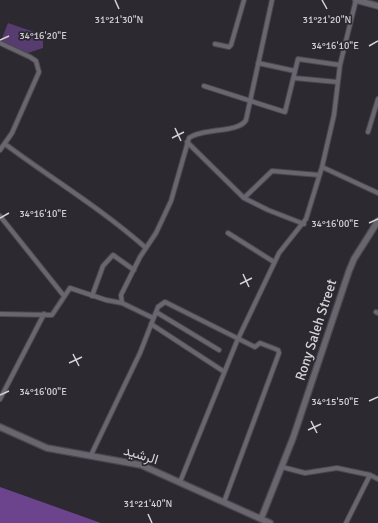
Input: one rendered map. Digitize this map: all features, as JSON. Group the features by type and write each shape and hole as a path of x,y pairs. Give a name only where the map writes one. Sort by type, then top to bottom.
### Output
{"street":[{"path":"215,44 229,47 231,45 244,0"},
{"path":"122,303 121,295 146,248 156,233 171,202 187,142 195,135 243,124 250,101 272,0"},
{"path":"180,482 223,371 274,262 279,253 304,224 322,167 334,115 340,65 356,0 378,6"},
{"path":"0,43 36,61 39,72 19,118 5,144 0,150"},
{"path":"204,86 285,112 298,59 340,65"},
{"path":"258,63 295,71"},
{"path":"294,78 337,82"},
{"path":"368,132 378,99"},
{"path":"187,142 244,198 268,210 304,224"},
{"path":"5,144 48,177 60,183 115,223 146,248"},
{"path":"322,167 378,193"},
{"path":"244,198 272,171 320,175"},
{"path":"0,216 64,296"},
{"name":"Rony Saleh Street","path":"261,519 282,468 316,373 345,280 354,259 378,221"},
{"path":"228,233 274,262"},
{"path":"92,296 103,266 113,255 134,270"},
{"path":"0,314 55,314 70,288 92,296 122,303 153,318"},
{"path":"91,455 140,353 158,306 166,302 255,347 260,343 264,344 278,350 279,353 224,502"},
{"path":"156,312 219,350"},
{"path":"0,399 44,314"},
{"path":"151,324 223,371"},
{"name":"الرشيد","path":"0,426 47,448 141,465 270,523"},
{"path":"282,468 305,472 337,468 370,475 378,479"},
{"path":"346,523 370,475"}],"shaded area":[{"path":"8,23 40,34 43,41 43,48 25,54 1,41"},
{"path":"0,487 101,523 0,523"}]}
